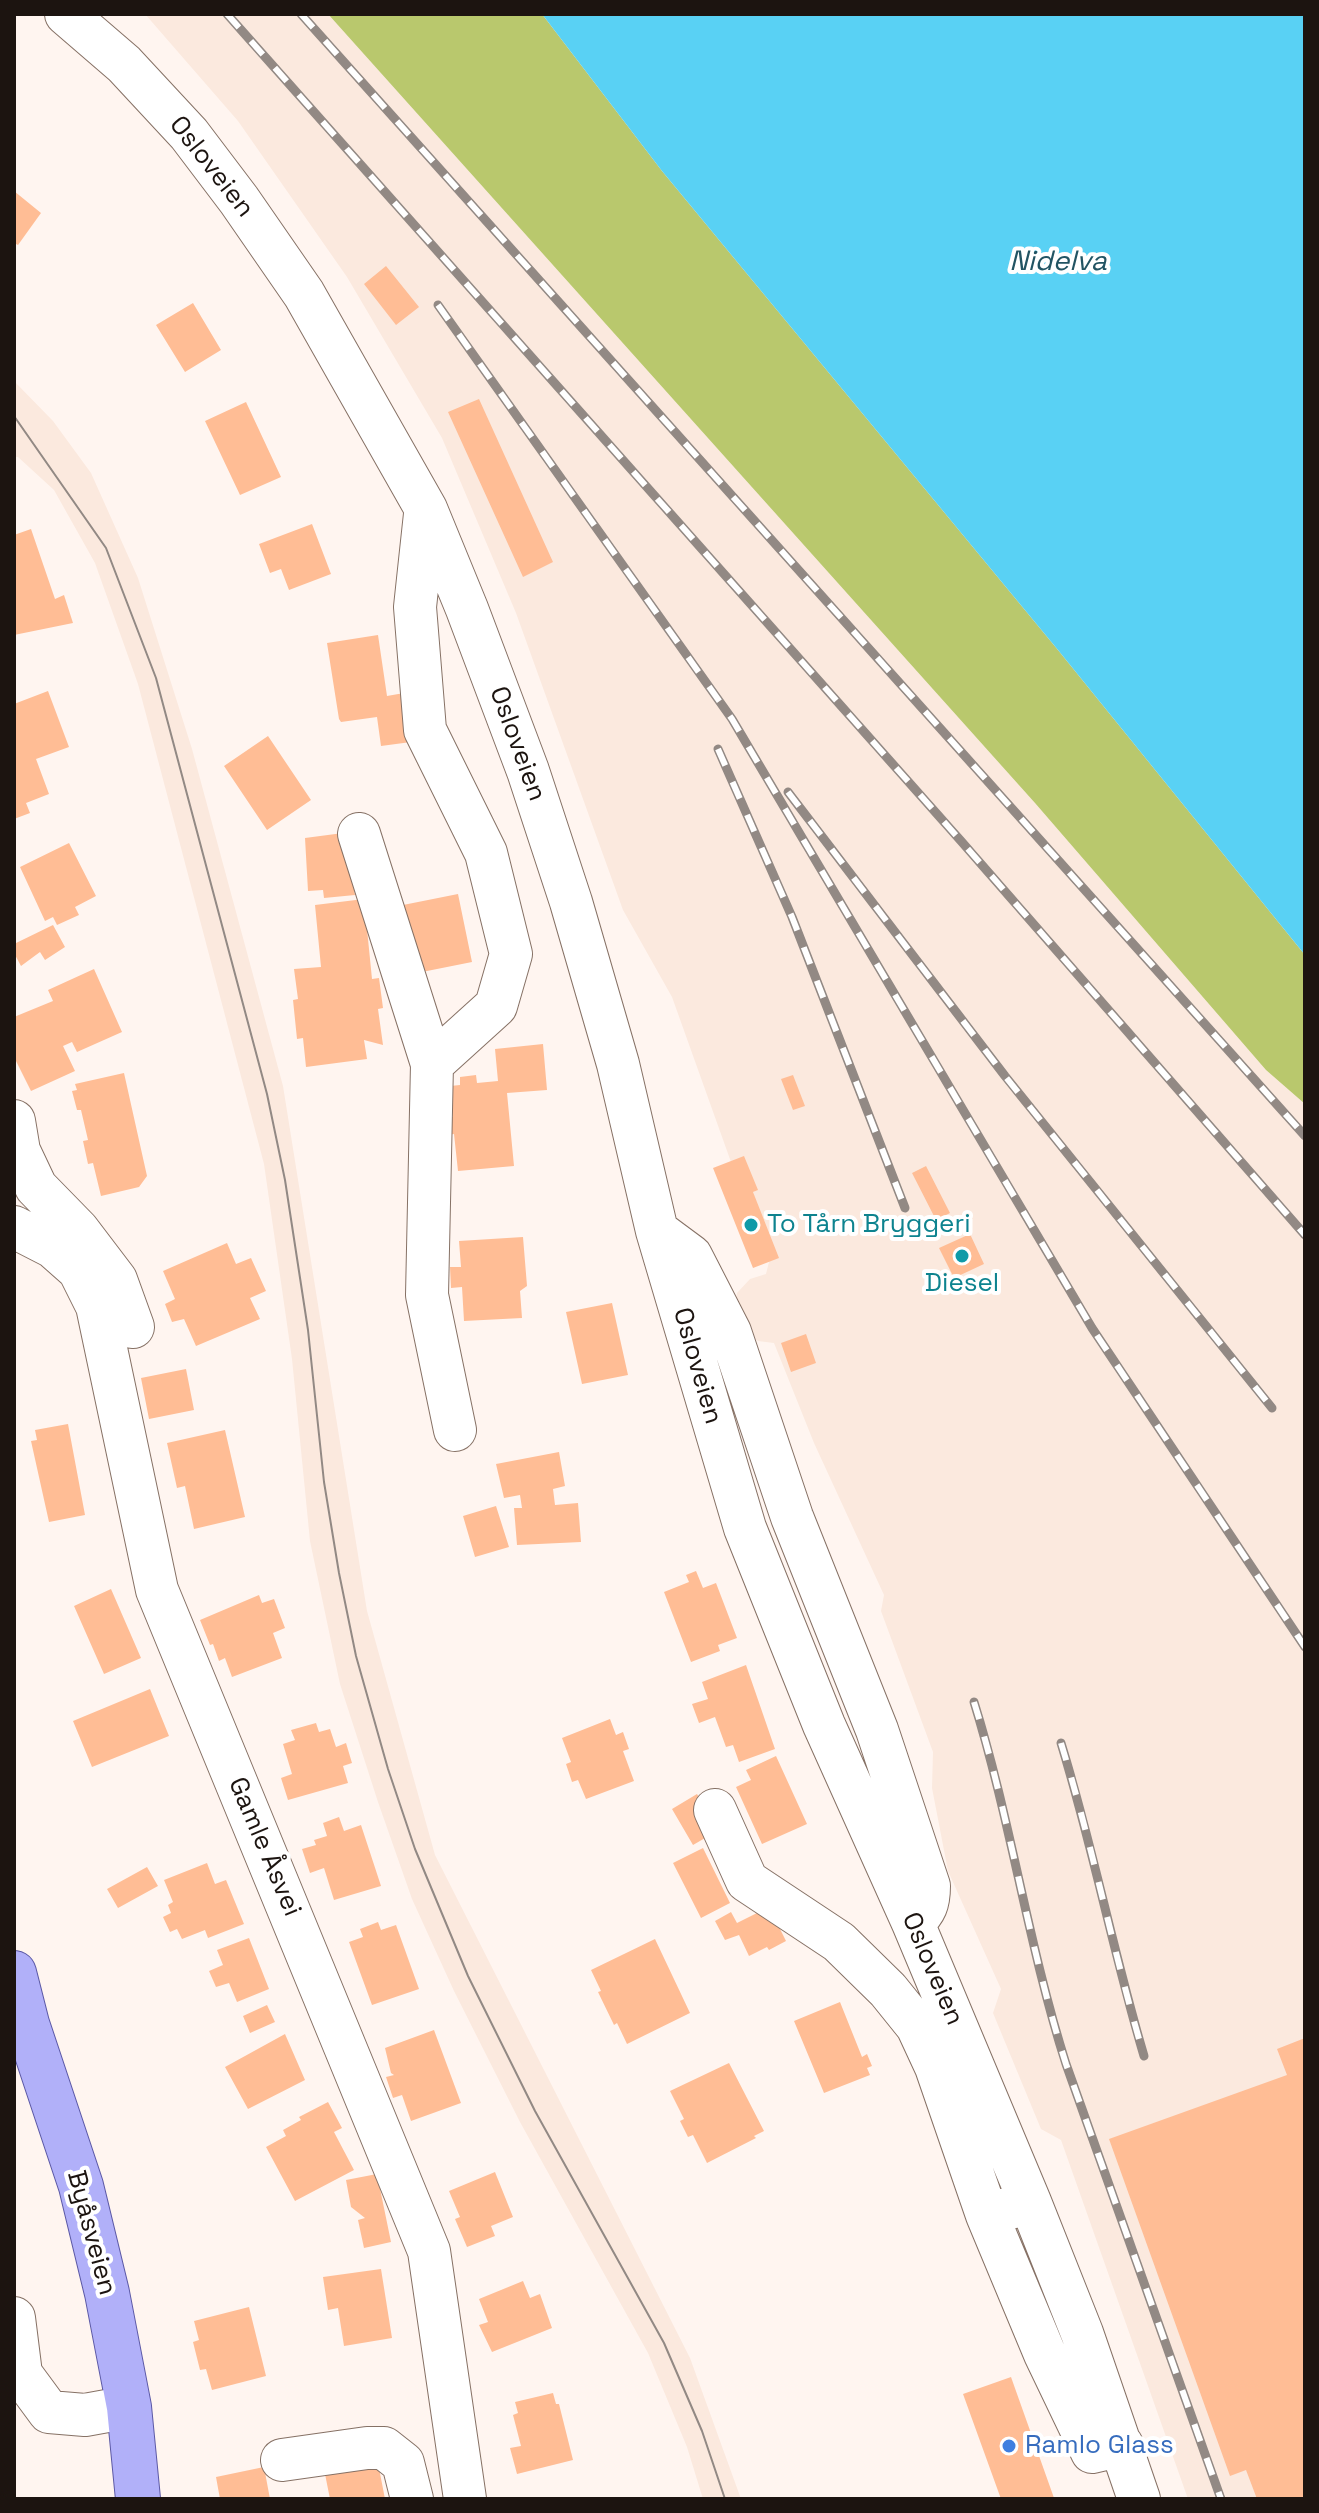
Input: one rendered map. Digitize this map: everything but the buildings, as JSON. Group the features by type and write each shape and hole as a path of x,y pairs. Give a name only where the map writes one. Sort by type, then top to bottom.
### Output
{"main road":[{"name":"Byåsveien","path":"14,1973 27,2024 81,2186 116,2331 129,2407 138,2499"}],"street":[{"name":"Osloveien","path":"66,14 124,64 189,134 239,200 304,294 426,509 522,756 571,902 618,1064 657,1231 745,1528 824,1725 913,1923 1030,2202 1082,2333 1139,2499"},
{"path":"426,509 415,607 425,730 486,853 511,954 496,1006 432,1064"},
{"path":"359,834 432,1064 427,1295 455,1430"},
{"path":"14,1121 19,1151 36,1187 78,1230 116,1280 133,1327"},
{"name":"Gamle Åsvei","path":"14,1227 53,1247 79,1270 97,1306 157,1590 429,2251 465,2499"},
{"path":"657,1231 691,1256 730,1332 792,1517 877,1730 929,1886 929,1902 924,1913 913,1923"},
{"name":"Osloveien","path":"715,1810 747,1881 839,1942 888,1990 917,2026 936,2067 987,2215 1045,2354 1092,2452 1122,2445"},
{"path":"987,2215 1030,2202"},
{"path":"14,2318 21,2374 49,2412 85,2415 129,2407"},
{"path":"282,2460 384,2448 403,2463 412,2499"}],"shaded area":[{"path":"145,14 328,14 1035,803 1266,1070 1305,1104 1305,2499 1188,2499 1061,2140 1041,2129 993,2013 1001,1989 948,1871 932,1788 933,1752 881,1611 884,1595 814,1443 774,1343 758,1341 746,1334 735,1308 737,1293 750,1279 766,1274 769,1262 753,1192 757,1190 731,1162 672,997 623,910 516,613 442,438 347,277 238,121"},
{"path":"14,381 53,421 91,473 138,578 192,749 283,1086 367,1611 435,1855 690,2358 741,2499 703,2499 687,2447 648,2353 520,2122 454,1991 412,1899 378,1802 340,1684 310,1541 292,1359 264,1164 138,684 95,563 54,490 18,457 14,457"}],"green space":[{"path":"328,14 542,14 662,171 1058,650 1305,955 1305,1104 1266,1070 1035,803"}],"water":[{"name":"Nidelva","path":"542,14 1305,14 1305,955 1058,650 662,171"}],"tram line":[{"path":"14,416 106,548 156,678 267,1094 285,1180 308,1330 324,1482 339,1573 356,1656 388,1769 415,1849 468,1976 535,2111 664,2343 702,2431 725,2499"}],"railway":[{"path":"227,14 961,841 1305,1235"},
{"path":"301,14 1305,1136"},
{"path":"438,305 732,719 1092,1328 1305,1647"},
{"path":"718,749 792,917 905,1208"},
{"path":"788,792 1005,1076 1272,1408"},
{"path":"974,1702 1066,2064 1221,2499"},
{"path":"1061,1743 1144,2056"}],"place":[{"name":"To Tårn Bryggeri","path":"751,1225"},
{"name":"Diesel","path":"962,1256"},
{"name":"Ramlo Glass","path":"1009,2446"}]}
